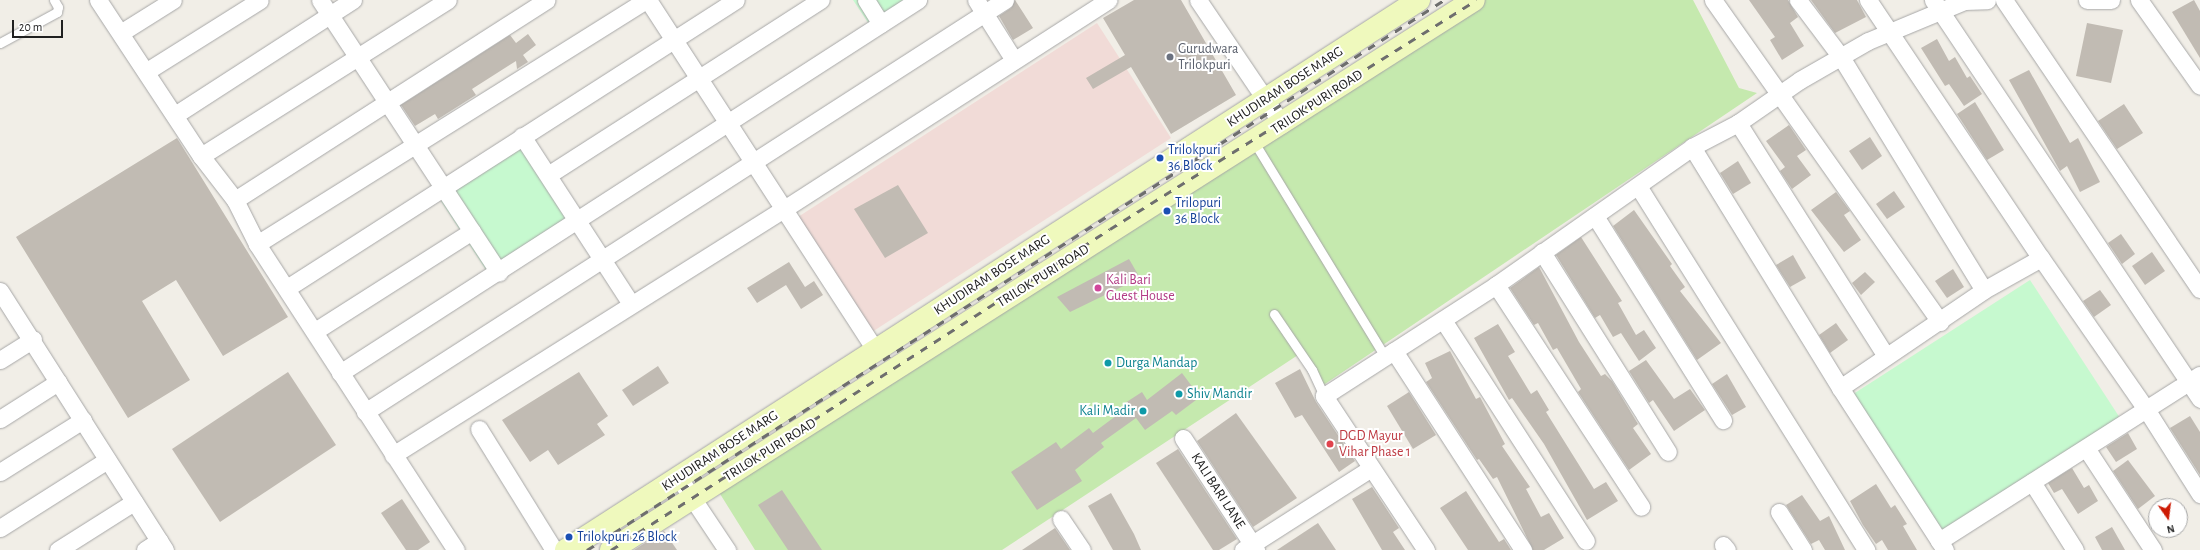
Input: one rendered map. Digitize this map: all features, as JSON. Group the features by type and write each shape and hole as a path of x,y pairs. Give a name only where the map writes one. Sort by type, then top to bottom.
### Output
{"street":[{"path":"98,0 122,32 201,156 235,200 257,244 456,550"},
{"path":"122,32 173,0"},
{"path":"147,71 260,0"},
{"path":"320,0 499,272"},
{"path":"175,115 353,0"},
{"path":"201,156 448,0"},
{"path":"235,200 386,101 546,0"},
{"path":"257,244 647,0 675,40 728,124 876,349"},
{"path":"286,288 736,0"},
{"path":"548,175 821,0"},
{"path":"866,0 881,24"},
{"path":"340,373 499,272 918,0"},
{"path":"365,412 754,163 980,6 1005,0"},
{"path":"393,454 784,209 1108,0"},
{"path":"1198,0 1264,101 1282,124"},
{"name":"KHUDIRAM BOSE MARG","path":"566,550 1419,0"},
{"name":"TRILOK PURI ROAD","path":"611,550 1254,142 1474,0"},
{"path":"1713,0 1940,322"},
{"path":"1798,0 1841,57 1984,290"},
{"path":"1868,0 1892,32 2040,258 2146,409 2200,494"},
{"path":"1426,550 1324,396 1444,320 1496,285 1692,147 1738,123 1779,94 1841,57 1892,32 1937,6 1964,1 1987,0"},
{"path":"2004,0 2200,289"},
{"path":"2087,0 2111,0"},
{"path":"2139,0 2200,86"},
{"path":"980,6 1014,60"},
{"path":"1937,6 2195,378 2200,398"},
{"path":"1738,123 1886,356"},
{"path":"522,136 631,304"},
{"path":"1692,147 1840,388 1942,545 2032,482 2195,378"},
{"path":"1638,186 1866,550"},
{"path":"1595,216 1724,420"},
{"path":"315,331 472,231"},
{"path":"1542,252 1668,452"},
{"path":"1840,388 1886,356 1940,322 1984,290 2040,258"},
{"path":"1496,285 1641,507"},
{"path":"0,291 33,339 58,382 162,545 145,550"},
{"path":"1444,320 1586,541"},
{"path":"0,360 33,339"},
{"path":"1389,354 1523,550"},
{"path":"0,419 58,382"},
{"path":"0,472 83,420"},
{"path":"479,429 554,550"},
{"name":"KALI BARI LANE","path":"1183,438 1251,548"},
{"path":"2086,448 2153,550"},
{"path":"0,528 107,460"},
{"path":"1251,548 1371,468"},
{"path":"679,478 727,550"},
{"path":"2032,482 2075,550"},
{"path":"58,550 134,502"},
{"path":"1779,512 1803,550"},
{"path":"1062,519 1082,550"}],"lane":[{"path":"0,43 57,12 54,0"},
{"path":"1254,142 1389,354"},
{"path":"1274,314 1312,370 1324,396"}],"shaded area":[{"path":"1097,23 1171,138 872,332 798,217"}],"green space":[{"path":"853,0 905,0 869,24"},
{"path":"1481,0 1693,0 1739,88 1757,93 1322,386 1301,353 1002,550 755,550 717,489"},
{"path":"523,140 571,216 486,270 437,195"},
{"path":"2030,280 2120,418 1933,538 1844,400"}],"building":[{"path":"1015,0 1033,28 1013,40 999,16 1011,8"},
{"name":"Gurudwara Trilokpuri","path":"1134,0 1181,0 1236,95 1171,134 1131,67 1093,89 1086,78 1125,55 1103,18"},
{"path":"1749,0 1788,0 1798,17 1790,23 1804,46 1782,60 1770,40 1775,37"},
{"path":"1811,0 1857,0 1866,17 1835,33"},
{"path":"2194,0 2200,11 2200,58 2172,12"},
{"path":"2087,23 2123,30 2111,83 2076,76"},
{"path":"528,34 536,45 523,55 528,62 517,69 516,61 472,89 476,95 438,119 435,114 415,126 401,105 510,35 516,43"},
{"path":"1937,39 1949,61 1955,57 1967,78 1970,76 1982,94 1964,106 1949,84 1945,86 1921,48"},
{"path":"2029,70 2070,143 2078,138 2100,182 2080,192 2067,166 2060,171 2009,80"},
{"path":"1975,102 2004,150 1987,160 1957,114"},
{"path":"2124,104 2143,133 2117,149 2098,121"},
{"path":"1789,125 1806,150 1797,156 1811,175 1792,189 1780,171 1785,167 1766,141"},
{"path":"1870,137 1882,156 1862,170 1849,151"},
{"path":"177,138 288,317 223,356 176,280 142,301 190,380 128,418 16,237"},
{"path":"1738,161 1751,183 1733,194 1720,173"},
{"path":"898,185 928,233 885,258 854,209"},
{"path":"1894,191 1905,207 1887,219 1876,204"},
{"path":"1836,192 1850,211 1844,215 1861,240 1844,252 1811,210"},
{"path":"1634,210 1672,264 1670,266 1685,287 1680,291 1721,343 1697,360 1613,226"},
{"path":"2121,234 2135,254 2122,264 2108,243"},
{"path":"1581,237 1622,301 1618,303 1636,335 1644,330 1656,348 1639,361 1621,333 1613,337 1600,315 1595,318 1556,255"},
{"path":"2152,252 2165,271 2145,285 2132,266"},
{"path":"1793,255 1806,278 1790,287 1776,265"},
{"name":"Kali Bari Guest House","path":"1129,259 1140,278 1070,312 1057,297"},
{"path":"789,262 805,287 814,281 823,295 801,309 786,285 757,303 747,288"},
{"path":"1539,267 1579,342 1601,376 1605,374 1612,381 1638,424 1633,428 1651,454 1629,470 1578,392 1581,389 1557,348 1553,350 1538,323 1534,325 1510,288"},
{"path":"1953,269 1964,287 1947,298 1935,281"},
{"path":"1865,272 1875,282 1861,295 1852,283"},
{"path":"2100,290 2111,305 2094,317 2083,301"},
{"path":"1836,323 1848,340 1830,353 1819,335"},
{"path":"1498,324 1515,352 1508,356 1531,394 1537,390 1549,410 1546,412 1594,489 1606,482 1618,501 1587,520 1544,444 1512,398 1509,400 1474,338"},
{"path":"1450,351 1476,399 1480,397 1505,444 1502,446 1530,487 1526,489 1541,517 1549,513 1564,538 1544,550 1533,550 1497,477 1493,479 1479,459 1477,460 1426,382 1432,378 1425,363"},
{"path":"1646,360 1674,399 1690,389 1705,410 1674,431 1653,400 1649,403 1629,371"},
{"path":"658,366 669,383 633,406 622,390"},
{"path":"1300,369 1316,402 1355,461 1339,472 1302,415 1295,418 1275,383"},
{"path":"288,372 336,445 220,522 172,449"},
{"path":"579,372 608,416 597,424 605,435 558,465 548,450 530,462 502,420"},
{"path":"1182,373 1200,397 1176,415 1172,411 1145,430 1136,418 1101,443 1104,447 1075,470 1082,481 1037,510 1011,472 1056,442 1061,449 1089,428 1093,433 1128,407 1125,403 1142,392 1147,400"},
{"path":"1727,374 1746,407 1732,415 1712,384"},
{"path":"1409,392 1436,435 1413,449 1387,406"},
{"path":"1236,413 1297,498 1253,527 1197,441"},
{"path":"2190,416 2200,432 2200,475 2170,428"},
{"path":"2128,433 2137,449 2116,462 2106,447"},
{"path":"1178,449 1237,539 1219,550 1213,550 1156,463"},
{"path":"2128,460 2155,496 2152,498 2148,498 2148,501 2138,509 2113,471"},
{"path":"2072,468 2084,488 2089,485 2098,501 2078,514 2062,489 2054,493 2048,483"},
{"path":"1876,484 1891,508 1895,505 1907,524 1903,526 1917,550 1888,550 1882,540 1876,544 1863,525 1850,501"},
{"path":"1372,487 1399,528 1393,532 1405,550 1382,550 1352,499"},
{"path":"782,490 822,550 788,550 758,505"},
{"path":"1466,491 1499,542 1504,539 1511,550 1468,550 1440,508"},
{"path":"1111,493 1134,534 1141,550 1113,550 1088,506"},
{"path":"1802,495 1820,521 1829,516 1845,550 1825,550 1819,540 1811,544 1786,505"},
{"path":"402,499 430,542 418,550 406,550 381,513"},
{"path":"1318,523 1336,550 1277,550"},
{"path":"2112,527 2125,550 2102,550 2095,537"},
{"path":"1055,528 1070,550 1022,550"},
{"path":"664,531 677,550 634,550"}],"railway":[{"path":"587,550 1444,0"},
{"path":"611,550 1110,229 1476,0"}],"place":[{"name":"Gurudwara Trilokpuri","path":"1170,57"},
{"name":"Trilokpuri 36 Block","path":"1160,158"},
{"name":"Trilopuri 36 Block","path":"1167,211"},
{"name":"Kali Bari Guest House","path":"1098,288"},
{"name":"Durga Mandap","path":"1108,363"},
{"name":"Shiv Mandir","path":"1179,394"},
{"name":"Kali Madir","path":"1143,411"},
{"name":"DGD Mayur Vihar Phase 1","path":"1330,444"},
{"name":"Trilokpuri 26 Block","path":"569,537"}]}
